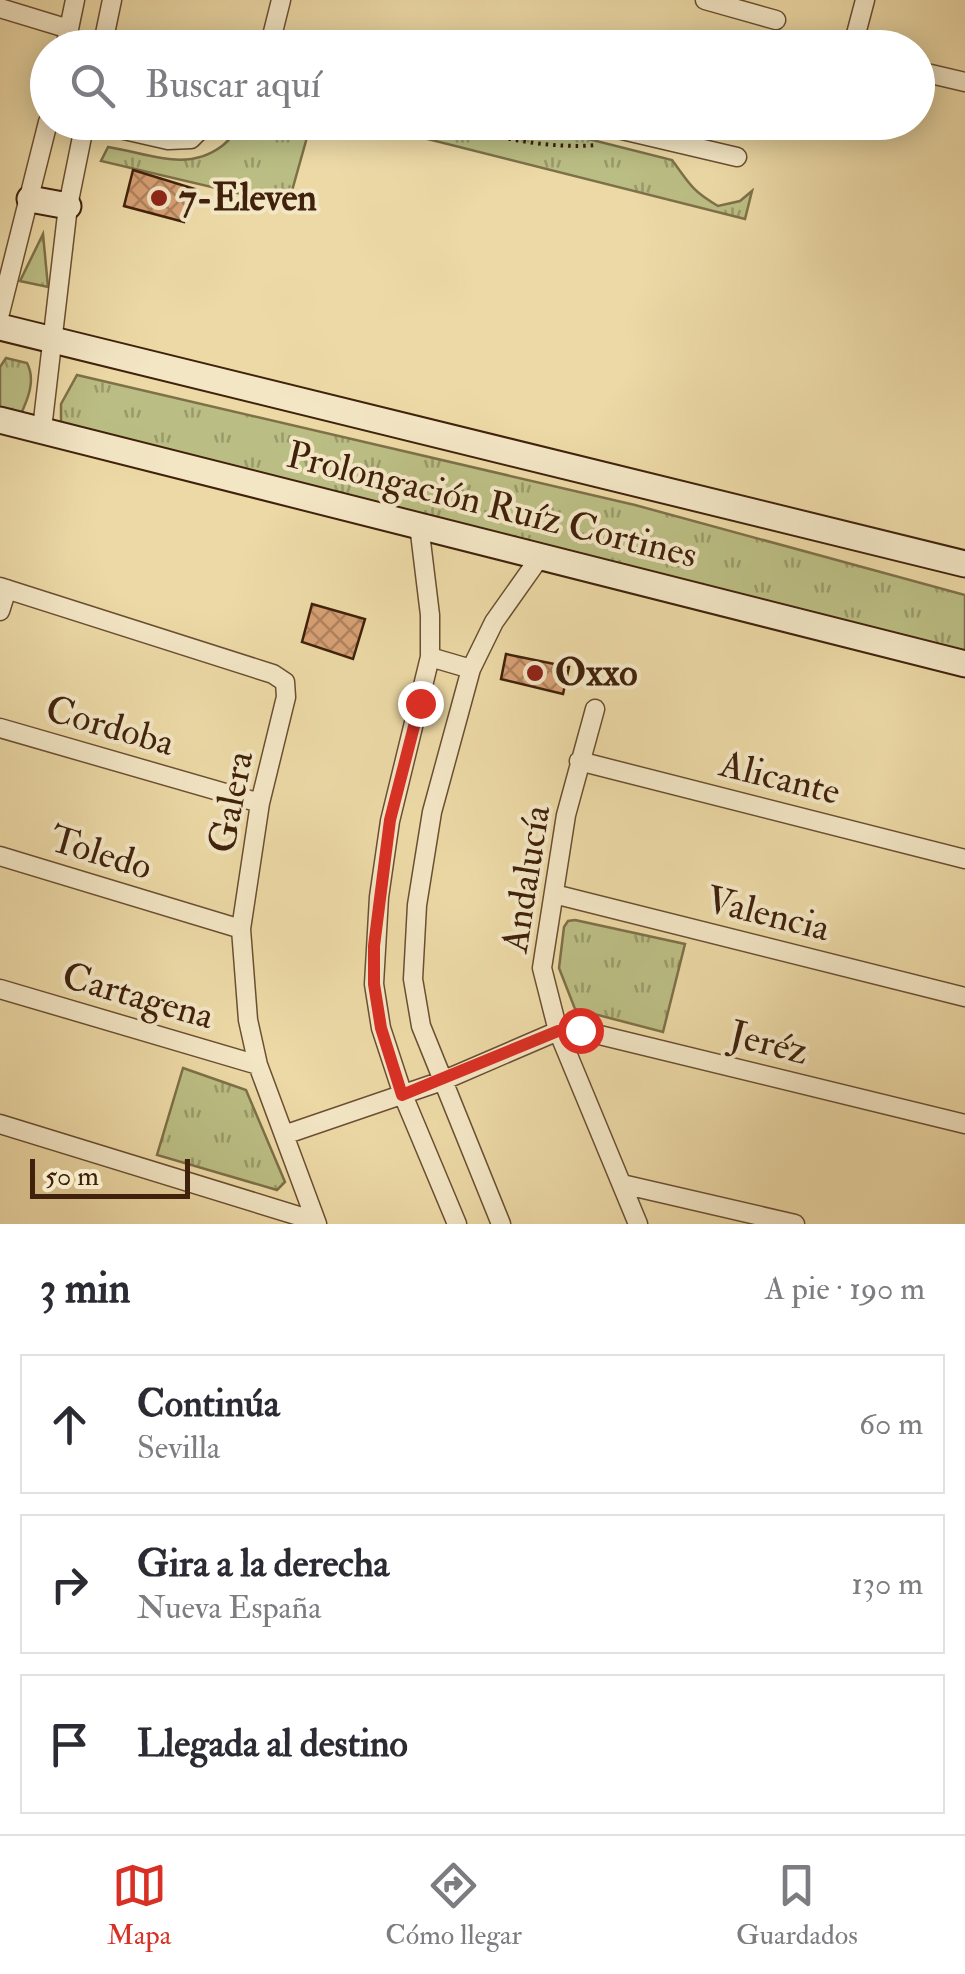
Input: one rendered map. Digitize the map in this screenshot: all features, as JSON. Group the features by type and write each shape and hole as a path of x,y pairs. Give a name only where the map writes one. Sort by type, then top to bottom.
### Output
{"main road":[{"path":"30,199 68,206"},
{"name":"Prolongación Ruíz Cortines","path":"0,327 965,564"},
{"name":"Prolongación Ruíz Cortines","path":"0,420 965,664"}],"street":[{"path":"69,30 75,0"},
{"path":"106,30 112,0"},
{"path":"274,30 281,0"},
{"path":"705,0 728,3 776,20"},
{"path":"857,30 865,0"},
{"path":"0,8 49,30"},
{"path":"935,75 965,82"},
{"path":"0,314 44,140"},
{"path":"42,429 68,206 83,140"},
{"path":"665,140 737,157"},
{"path":"419,525 430,615 430,657 390,820 374,946 374,984 381,1028 402,1095 457,1224"},
{"path":"502,1224 421,1026 414,979 417,905 432,812 471,668 494,622 540,557"},
{"path":"0,611 3,588"},
{"name":"Galera","path":"3,588 273,674 286,682 286,697 260,804 241,929 248,1020 258,1065 316,1223"},
{"path":"430,657 471,668"},
{"name":"Andalucía","path":"595,708 566,815 542,968 558,1031 638,1224"},
{"name":"Cordoba","path":"0,728 260,804"},
{"name":"Alicante","path":"579,761 965,859"},
{"name":"Toledo","path":"0,856 241,929"},
{"name":"Valencia","path":"554,894 965,997"},
{"name":"Cartagena","path":"0,989 258,1065"},
{"name":"Jeréz","path":"558,1031 580,1030 965,1124"},
{"path":"284,1135 442,1081 558,1031"},
{"path":"0,1124 316,1223"},
{"path":"622,1184 795,1224"}],"path":[{"path":"524,140 550,145 608,144"}],"green space":[{"path":"228,140 306,140 288,205 101,161 108,147 181,160 208,154"},
{"path":"431,140 593,140 672,160 696,191 718,206 740,201 752,191 745,219"},
{"path":"43,234 48,287 20,281"},
{"path":"6,358 27,363 30,369 30,390 20,416 0,410 0,367"},
{"path":"77,375 635,505 965,595 965,652 61,423 61,404"},
{"path":"575,920 685,944 663,1032 575,1009 559,968 564,927"},
{"path":"183,1068 246,1090 285,1182 277,1190 157,1155"}],"building":[{"name":"7-Eleven","path":"133,170 195,189 184,222 124,206"},
{"path":"312,604 365,619 353,659 302,642"},
{"name":"Oxxo","path":"506,654 569,667 563,694 501,679"}],"place":[{"name":"7-Eleven","path":"159,198"},
{"name":"Oxxo","path":"535,673"}],"route":[{"path":"420,703 390,820 374,946 374,984 381,1028 402,1095 558,1031 580,1030"}]}
